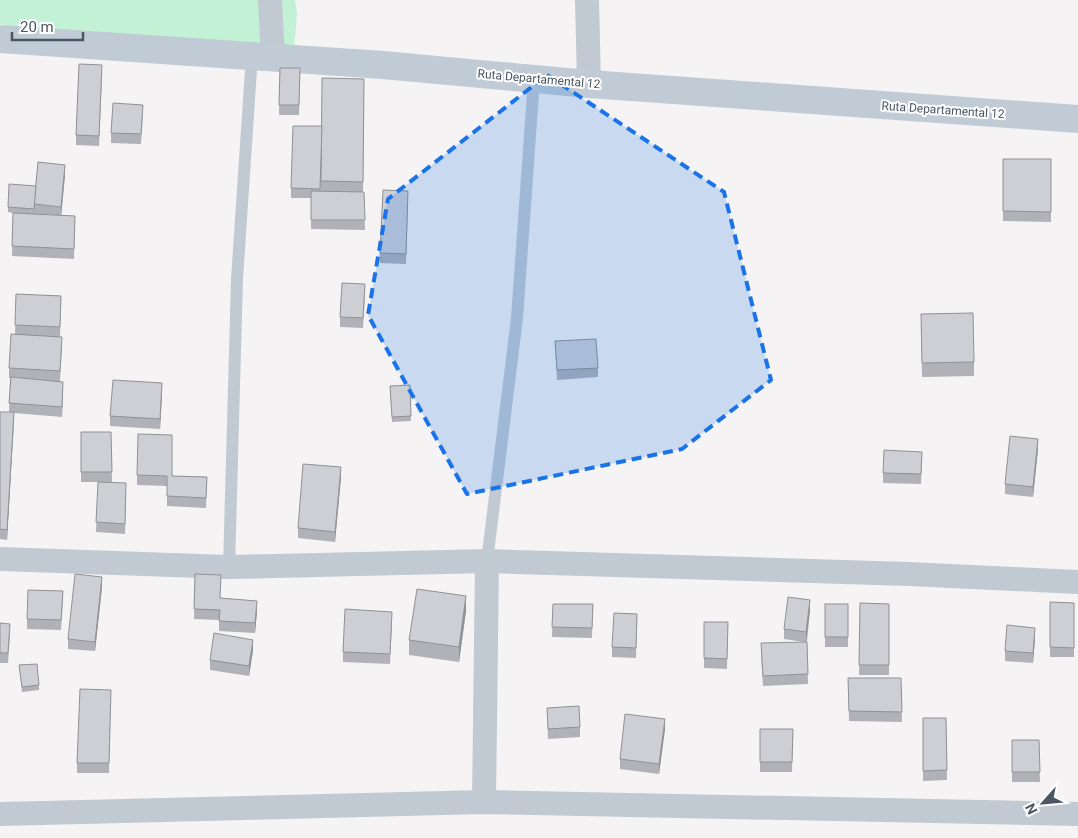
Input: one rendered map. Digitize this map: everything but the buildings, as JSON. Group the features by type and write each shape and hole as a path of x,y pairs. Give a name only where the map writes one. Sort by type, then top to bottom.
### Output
{"main road":[{"name":"Ruta Departamental 12","path":"0,39 382,65 589,84 1078,119"}],"street":[{"path":"263,57 270,0"},
{"path":"587,0 589,84"},
{"path":"0,559 229,567 487,561 909,574 1078,582"},
{"path":"484,802 487,561"},
{"path":"0,814 484,802 1078,814"}],"lane":[{"path":"229,567 237,279 263,57"},
{"path":"487,561 517,318 534,79"}],"highlighted area":[{"path":"547,75 724,192 771,380 682,449 467,494 368,315 388,199"}],"green space":[{"path":"0,0 295,0 297,13 294,51 99,43 0,24"}]}
